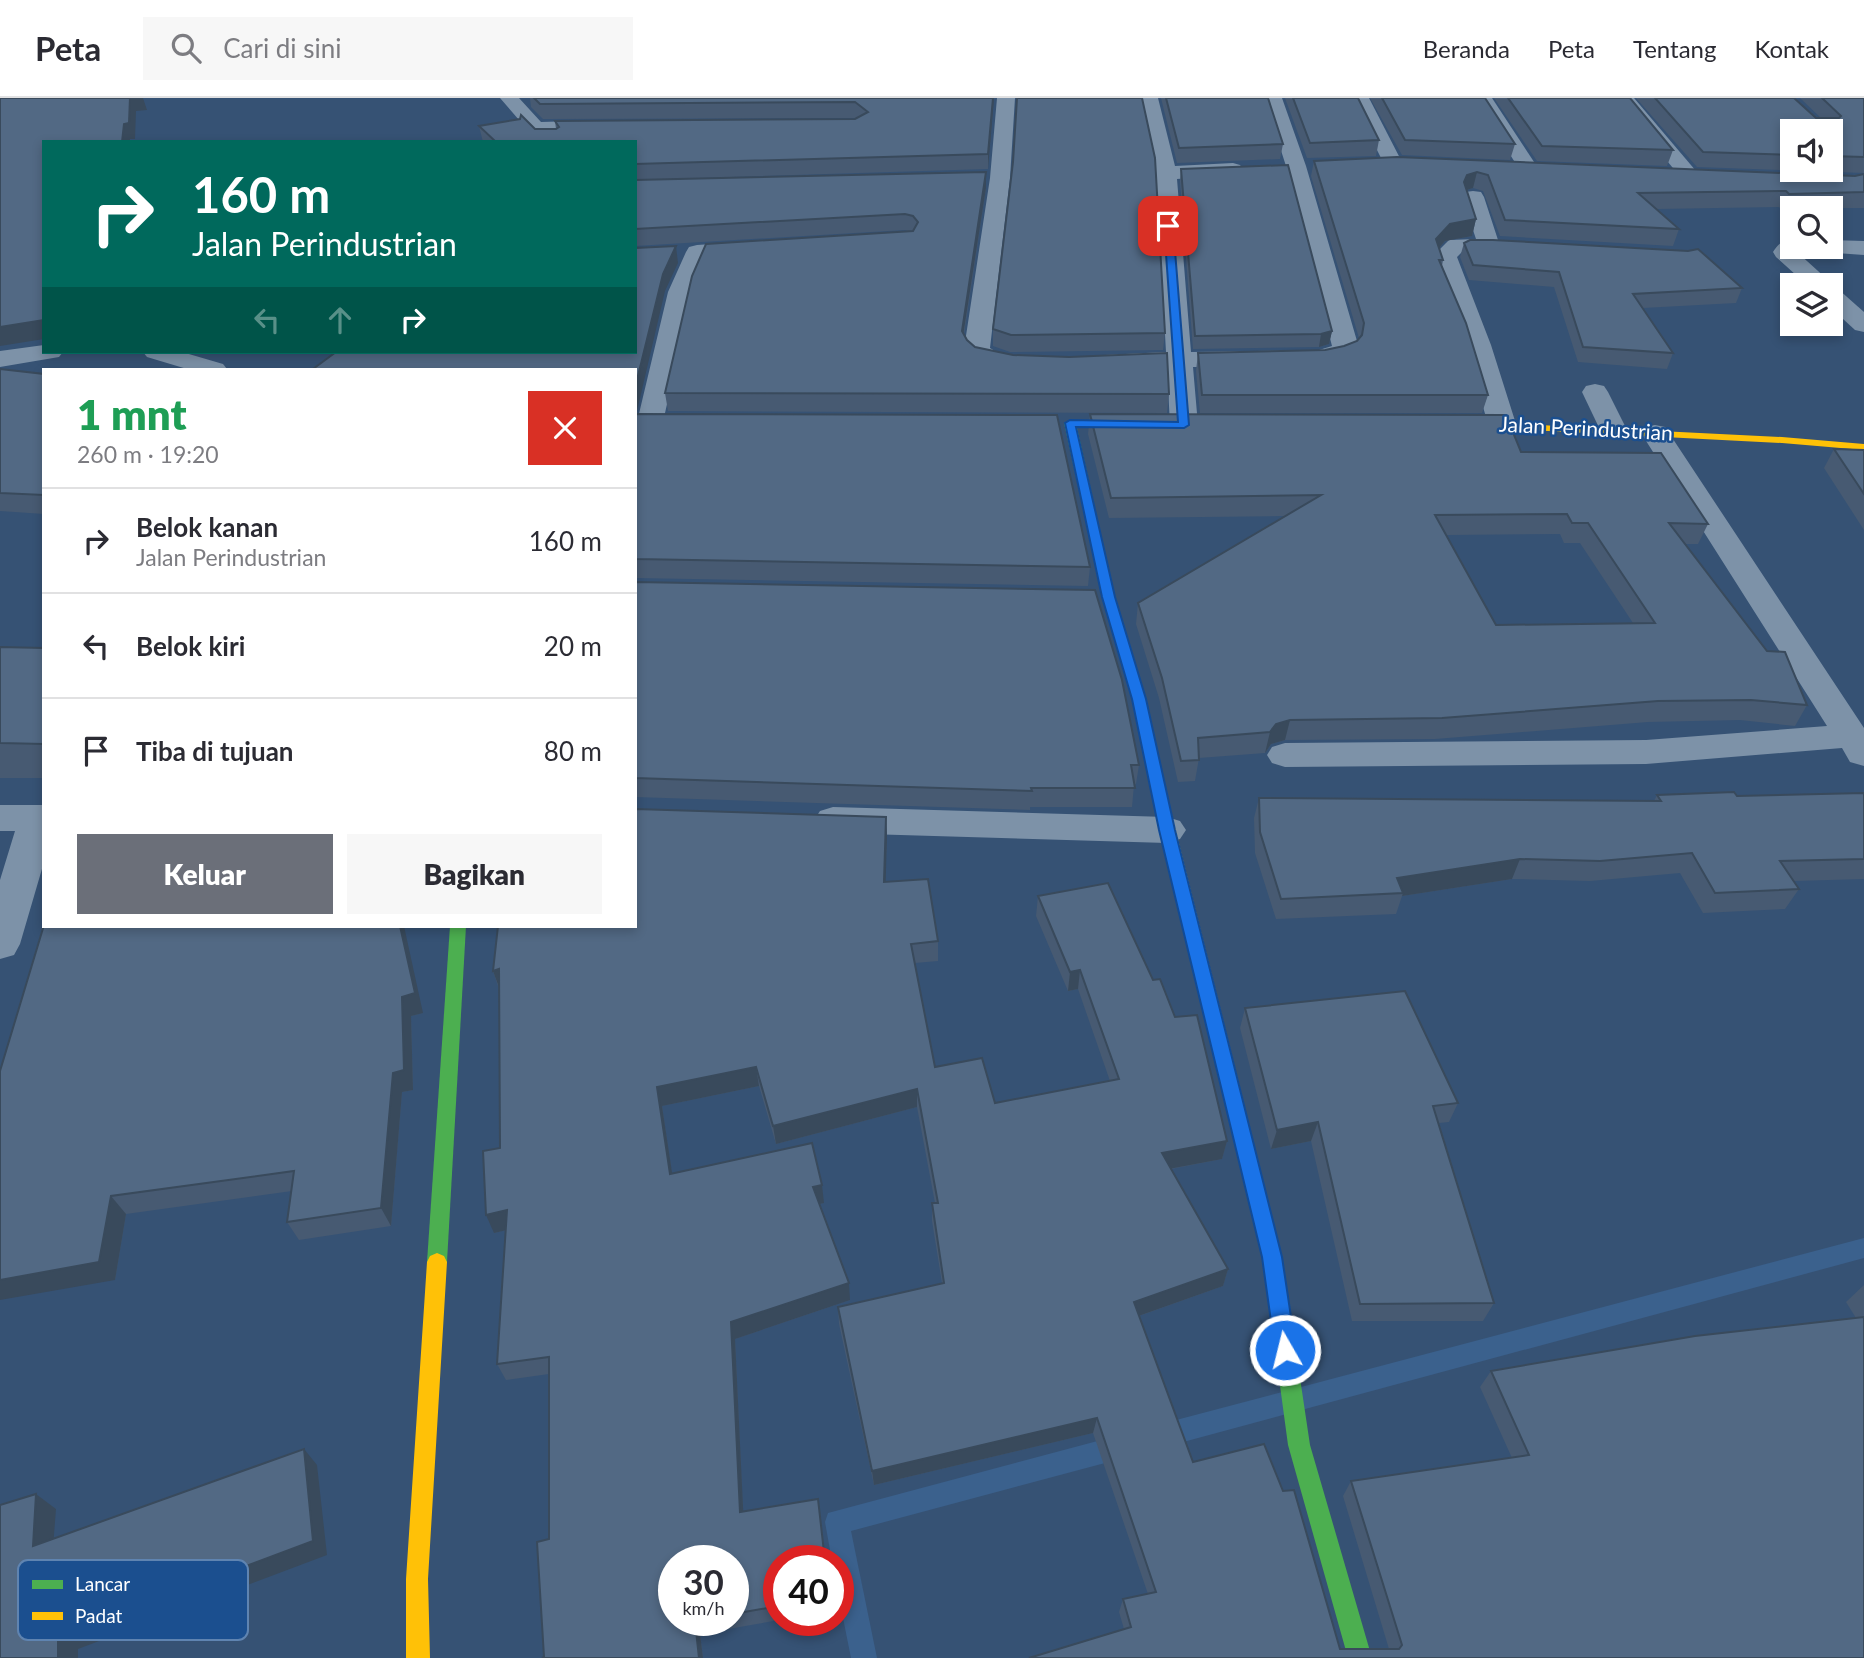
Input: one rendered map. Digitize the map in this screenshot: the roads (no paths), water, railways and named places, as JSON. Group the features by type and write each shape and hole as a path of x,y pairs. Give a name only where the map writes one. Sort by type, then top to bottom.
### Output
{"street":[{"path":"509,98 548,140"},
{"path":"1006,98 1000,178 977,349 983,356 999,361 1049,362"},
{"path":"1149,98 1166,173 1184,425"},
{"path":"1088,360 1322,358 1344,350 1345,341 1296,166 1273,98"},
{"path":"1360,98 1393,164"},
{"path":"1483,98 1530,171"},
{"path":"1624,98 1689,176"},
{"path":"534,128 632,126"},
{"path":"1369,164 1416,164"},
{"path":"1166,173 1320,165"},
{"path":"1504,170 1556,172"},
{"path":"1662,175 1716,177"},
{"path":"974,178 1000,178"},
{"path":"1473,197 1489,246"},
{"path":"1502,424 1478,345 1445,255 1457,245 1541,249"},
{"path":"672,253 777,247"},
{"path":"1843,247 1864,248"},
{"path":"649,422 680,292 697,252"},
{"path":"1792,259 1807,273"},
{"path":"1843,306 1864,325"},
{"path":"0,359 42,353"},
{"path":"163,354 211,368"},
{"path":"1595,392 1613,430"},
{"path":"1070,423 1095,597 1139,699 1167,830 1272,1257 1299,1445 1360,1658"},
{"name":"Jalan Perindustrian","path":"1435,424 1502,424 1864,447"},
{"path":"1655,433 1857,746"},
{"path":"1285,755 1646,752 1857,746"},
{"path":"0,818 41,818 0,944"},
{"path":"799,819 1167,830"},
{"path":"418,1658 416,1579 458,928"}],"waterway":[{"path":"1161,1436 1864,1248"},
{"path":"864,1658 837,1522 1120,1447"}]}
